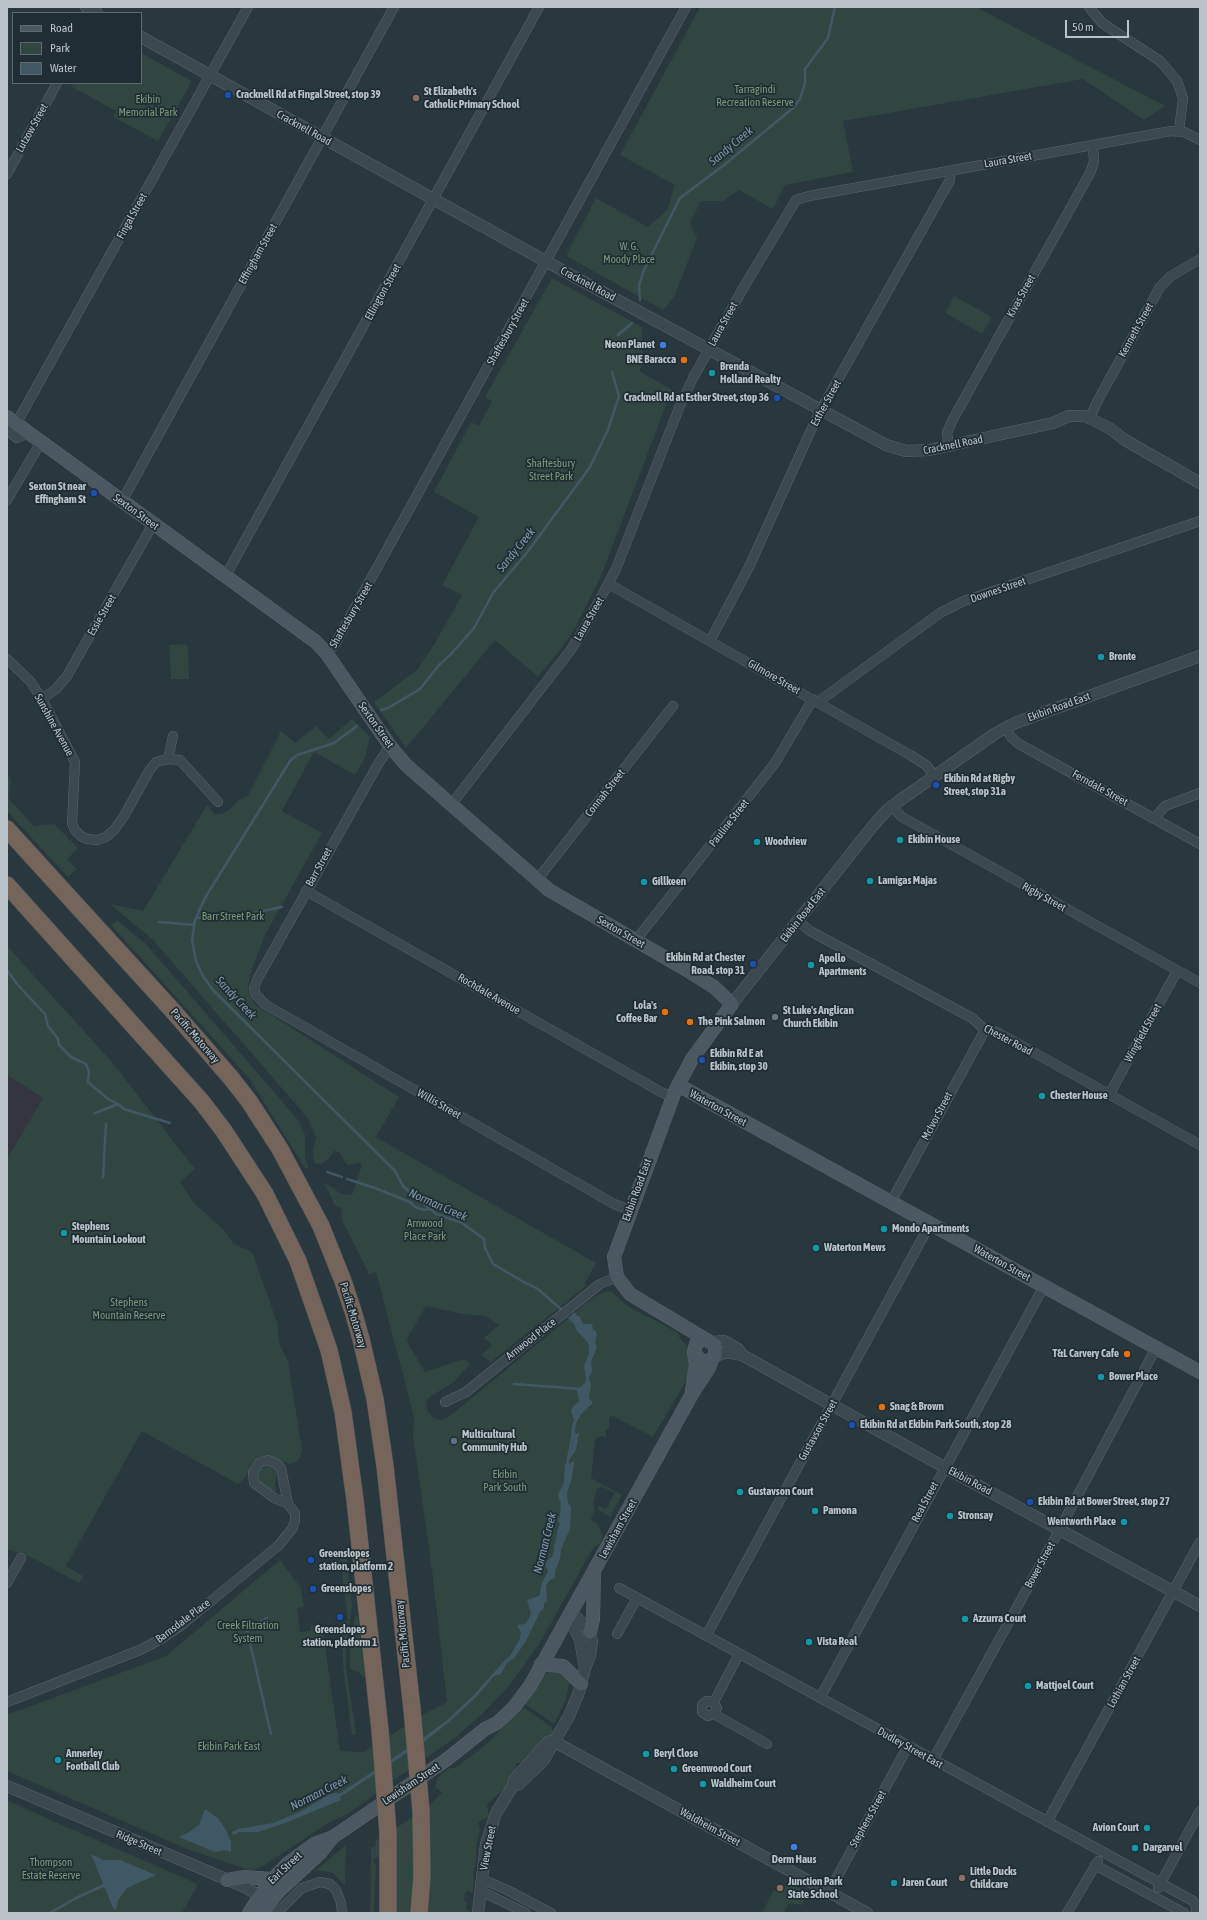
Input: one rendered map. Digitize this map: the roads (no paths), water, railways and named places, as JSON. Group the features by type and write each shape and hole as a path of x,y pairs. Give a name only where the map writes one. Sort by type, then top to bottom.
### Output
{"highway":[{"name":"Pacific Motorway","path":"7,829 173,1011 249,1101 280,1148 306,1194 338,1268 353,1310 361,1339 375,1399 385,1466 412,1709 421,1811 422,1876 419,1913"},
{"path":"7,885 202,1102 249,1168 273,1209 310,1291 329,1350 343,1412 355,1500 380,1730 388,1833 388,1913"}],"main road":[{"name":"Sexton Street","path":"10,424 29,433 316,642 327,654 390,746 406,765 553,893 706,982 732,1004"},
{"name":"Ekibin Road East","path":"709,1340 630,1294 617,1277 614,1266 614,1253 675,1091 692,1058 732,1004"},
{"name":"Waterton Street","path":"675,1091 890,1202 1200,1372"},
{"name":"Ekibin Road East","path":"672,1319 695,1352"},
{"path":"709,1340 716,1348 714,1357 701,1360 695,1352 698,1341 709,1340"},
{"name":"Lewisham Street","path":"692,1394 696,1369 695,1352"},
{"name":"Lewisham Street","path":"373,1809 446,1760 485,1729 497,1723 514,1707 530,1686 692,1394 707,1372 714,1357"},
{"path":"590,1632 593,1619 594,1573"},
{"path":"541,1664 564,1666 581,1684"},
{"name":"Earl Street","path":"261,1913 264,1899 272,1878 314,1844 333,1837 373,1809"},
{"name":"Earl Street","path":"249,1913 264,1899 290,1880 321,1852 333,1837"},
{"path":"227,1880 245,1876 272,1878"}],"street":[{"path":"86,7 95,12"},
{"name":"Fingal Street","path":"10,424 248,7"},
{"name":"Effingham Street","path":"122,501 394,7"},
{"name":"Ellington Street","path":"226,577 539,7"},
{"name":"Shaftesbury Street","path":"327,654 335,644 547,262 686,7"},
{"path":"1089,7 1106,26 1160,61 1177,81 1183,98 1179,131 1200,140"},
{"name":"Cracknell Road","path":"142,39 708,350 821,411 894,448 918,452 949,447 1053,423 1062,418 1073,416 1090,418 1109,428 1125,440"},
{"name":"Lutzow Street","path":"7,174 56,84"},
{"name":"Laura Street","path":"451,805 570,651 609,584 626,545 679,408 708,350 796,200 809,196 1179,131"},
{"name":"Kivas Street","path":"949,447 947,433 952,421 1090,173 1094,162 1093,145"},
{"name":"Esther Street","path":"710,641 740,587 821,411 950,180 950,171"},
{"name":"Kenneth Street","path":"1090,418 1097,402 1160,287 1171,276 1200,259"},
{"name":"Cracknell Road","path":"1053,423 1064,424 1077,421 1086,423 1125,440 1200,483"},
{"path":"7,500 41,442"},
{"name":"Downes Street","path":"816,701 940,613 964,601 1200,521"},
{"name":"Essie Street","path":"42,699 56,689 67,676 153,524"},
{"name":"Gilmore Street","path":"609,584 926,765 935,776"},
{"name":"Ekibin Road East","path":"732,1004 872,827 892,806 1005,728 1027,718 1200,656"},
{"name":"Sunshine Avenue","path":"7,659 30,681 42,699 75,762 72,823 75,830 81,836 87,839 97,840 106,837 115,829 149,771 156,762 168,758"},
{"name":"Pauline Street","path":"636,940 775,763 816,701"},
{"name":"Connah Street","path":"537,880 674,706"},
{"name":"Ferndale Street","path":"1005,728 1016,742 1200,844"},
{"path":"173,736 168,758 180,760 218,802"},
{"name":"Barr Street","path":"255,992 255,984 258,978 306,890 380,760 390,746"},
{"path":"1154,818 1165,806 1200,792"},
{"name":"Rigby Street","path":"892,806 902,817 1200,983"},
{"name":"Rochdale Avenue","path":"306,890 661,1092 675,1091"},
{"name":"Chester Road","path":"798,921 810,930 972,1018 985,1030 999,1033 1200,1146"},
{"name":"Wingfield Street","path":"1109,1095 1178,971"},
{"name":"Willis Street","path":"255,992 258,999 266,1005 614,1204 630,1210"},
{"name":"McIvor Street","path":"890,1202 985,1030"},
{"name":"Gustavson Street","path":"706,1636 930,1224"},
{"name":"Arnwood Place","path":"445,1402 466,1392 599,1285 617,1277"},
{"name":"Real Street","path":"820,1698 944,1467 1044,1286"},
{"name":"Ekibin Road","path":"709,1340 728,1343 738,1348 742,1355"},
{"name":"Bower Street","path":"933,1760 1060,1529 1156,1348"},
{"name":"Ekibin Road","path":"714,1357 727,1352 742,1355 1200,1606"},
{"name":"Barnsdale Place","path":"7,1702 140,1650 170,1634 284,1540 291,1532 295,1521 294,1510 288,1504 274,1498 254,1483 253,1472 259,1463 268,1460 277,1464 280,1468 288,1504"},
{"name":"Lothian Street","path":"1047,1822 1200,1542"},
{"path":"7,1583 21,1558"},
{"name":"Dudley Street East","path":"619,1588 1193,1901 1197,1906 1197,1911"},
{"path":"617,1634 636,1598"},
{"path":"569,1616 584,1623 590,1632"},
{"name":"View Street","path":"569,1616 580,1640 585,1668"},
{"name":"View Street","path":"478,1913 486,1844 492,1822 512,1786 519,1784 543,1760 552,1747 553,1740 569,1716 590,1656 592,1641 590,1632"},
{"path":"739,1654 714,1702 707,1701 702,1705 702,1712 708,1716 714,1714 767,1744"},
{"name":"Waldheim Street","path":"553,1740 868,1913"},
{"name":"Stephens Street","path":"829,1892 908,1746"},
{"name":"Ridge Street","path":"7,1786 227,1880 264,1899"},
{"path":"1153,1896 1200,1811"},
{"path":"1067,1913 1102,1852"},
{"path":"1095,1865 1184,1913"},
{"path":"482,1879 551,1913"},
{"path":"277,1913 302,1888 316,1882 330,1884 333,1886 339,1896 342,1913"},
{"path":"481,1891 526,1913"}],"water":[{"path":"575,1312 576,1315 580,1317 583,1324 592,1324 593,1330 595,1330 597,1335 595,1342 597,1347 591,1362 592,1371 589,1378 591,1384 589,1398 593,1403 581,1414 573,1429 576,1434 579,1433 579,1436 577,1438 578,1441 575,1452 569,1460 569,1464 574,1461 572,1477 567,1494 568,1503 571,1507 570,1529 561,1549 560,1559 555,1571 555,1577 549,1581 546,1586 547,1601 544,1603 544,1608 540,1612 526,1641 515,1657 506,1664 501,1674 494,1676 476,1697 448,1723 425,1741 340,1797 341,1800 285,1823 258,1832 239,1832 233,1835 232,1832 238,1829 273,1823 300,1812 330,1794 339,1794 446,1721 474,1695 506,1659 515,1652 518,1647 521,1633 517,1625 525,1624 529,1619 531,1613 527,1600 539,1596 542,1583 548,1571 544,1563 552,1557 557,1543 557,1531 560,1524 558,1521 563,1510 558,1495 564,1482 565,1465 573,1444 571,1430 574,1420 571,1411 579,1401 577,1390 585,1383 586,1379 584,1366 589,1354 589,1345 568,1318"},
{"path":"205,1809 218,1818 226,1830 231,1842 231,1852 225,1850 215,1852 179,1837 199,1825"},
{"path":"91,1854 103,1860 120,1860 156,1875 127,1888 118,1900 116,1910 113,1908"}],"waterway":[{"name":"Sandy Creek","path":"640,300 639,285 644,270 680,198 724,165 793,108 800,99 805,83 805,69 828,38 835,7"},
{"name":"Sandy Creek","path":"618,335 632,323"},
{"name":"Sandy Creek","path":"381,710 388,708 420,689 439,665 474,628 493,593 529,550 590,467 608,430 619,396 612,372"},
{"name":"Sandy Creek","path":"357,726 334,743 297,755 290,761 205,898 195,920 192,940 196,961 203,976 213,990 395,1171 403,1186 430,1209"},
{"path":"196,918 253,913 282,907"},
{"path":"159,922 194,925"},
{"name":"Norman Creek","path":"7,970 17,984 45,1014 48,1026 58,1039 59,1045 71,1057 86,1064 89,1072 88,1082 108,1099 124,1109 170,1123"},
{"path":"95,1113 118,1104"},
{"path":"103,1177 106,1124"},
{"name":"Norman Creek","path":"327,1172 342,1177"},
{"name":"Norman Creek","path":"347,1179 410,1202 415,1207 424,1210 430,1209 436,1214 462,1223 484,1239 485,1248 493,1264 538,1289 563,1311"},
{"path":"514,1384 581,1389"},
{"name":"Norman Creek","path":"568,1459 575,1423"},
{"name":"Norman Creek","path":"561,1519 562,1504"},
{"name":"Norman Creek","path":"555,1548 558,1535"},
{"path":"267,1618 247,1630 271,1734"},
{"name":"Norman Creek","path":"511,1657 521,1640"},
{"name":"Norman Creek","path":"50,1913 76,1898 107,1884"}],"place":[{"name":"Cracknell Rd at Fingal Street, stop 39","path":"228,95"},
{"name":"St Elizabeth's Catholic Primary School","path":"416,98"},
{"name":"Neon Planet","path":"663,345"},
{"name":"BNE Baracca","path":"684,360"},
{"name":"Brenda Holland Realty","path":"712,373"},
{"name":"Cracknell Rd at Esther Street, stop 36","path":"777,398"},
{"name":"Sexton St near Effingham St","path":"94,493"},
{"name":"Bronte","path":"1101,657"},
{"name":"Ekibin Rd at Rigby Street, stop 31a","path":"936,785"},
{"name":"Ekibin House","path":"900,840"},
{"name":"Woodview","path":"757,842"},
{"name":"Lamigas Majas","path":"870,881"},
{"name":"Gillkeen","path":"644,882"},
{"name":"Ekibin Rd at Chester Road, stop 31","path":"753,964"},
{"name":"Apollo Apartments","path":"811,965"},
{"name":"Lola's Coffee Bar","path":"665,1012"},
{"name":"St Luke's Anglican Church Ekibin","path":"775,1017"},
{"name":"The Pink Salmon","path":"690,1022"},
{"name":"Ekibin Rd E at Ekibin, stop 30","path":"702,1060"},
{"name":"Chester House","path":"1042,1096"},
{"name":"Mondo Apartments","path":"884,1229"},
{"name":"Stephens Mountain Lookout","path":"64,1233"},
{"name":"Waterton Mews","path":"816,1248"},
{"name":"T&L Carvery Cafe","path":"1127,1354"},
{"name":"Bower Place","path":"1101,1377"},
{"name":"Snag & Brown","path":"882,1407"},
{"name":"Ekibin Rd at Ekibin Park South, stop 28","path":"852,1425"},
{"name":"Multicultural Community Hub","path":"454,1441"},
{"name":"Gustavson Court","path":"740,1492"},
{"name":"Ekibin Rd at Bower Street, stop 27","path":"1030,1502"},
{"name":"Pamona","path":"815,1511"},
{"name":"Stronsay","path":"950,1516"},
{"name":"Wentworth Place","path":"1124,1522"},
{"name":"Greenslopes station, platform 2","path":"311,1560"},
{"name":"Greenslopes","path":"313,1589"},
{"name":"Greenslopes station, platform 1","path":"340,1617"},
{"name":"Azzurra Court","path":"965,1619"},
{"name":"Vista Real","path":"809,1642"},
{"name":"Mattjoel Court","path":"1028,1686"},
{"name":"Beryl Close","path":"646,1754"},
{"name":"Annerley Football Club","path":"58,1760"},
{"name":"Greenwood Court","path":"674,1769"},
{"name":"Waldheim Court","path":"703,1784"},
{"name":"Avion Court","path":"1147,1828"},
{"name":"Derm Haus","path":"794,1847"},
{"name":"Dargarvel","path":"1135,1848"},
{"name":"Little Ducks Childcare","path":"962,1878"},
{"name":"Jaren Court","path":"894,1883"},
{"name":"Junction Park State School","path":"780,1888"}],"park label":[{"name":"Tarragindi Recreation Reserve","path":"755,96"},
{"name":"Ekibin Memorial Park","path":"148,106"},
{"name":"W. G. Moody Place","path":"629,253"},
{"name":"Shaftesbury Street Park","path":"551,470"},
{"name":"Barr Street Park","path":"233,917"},
{"name":"Arnwood Place Park","path":"425,1230"},
{"name":"Stephens Mountain Reserve","path":"129,1309"},
{"name":"Ekibin Park South","path":"505,1481"},
{"name":"Creek Filtration System","path":"248,1632"},
{"name":"Ekibin Park East","path":"229,1747"},
{"name":"Thompson Estate Reserve","path":"51,1869"}]}
